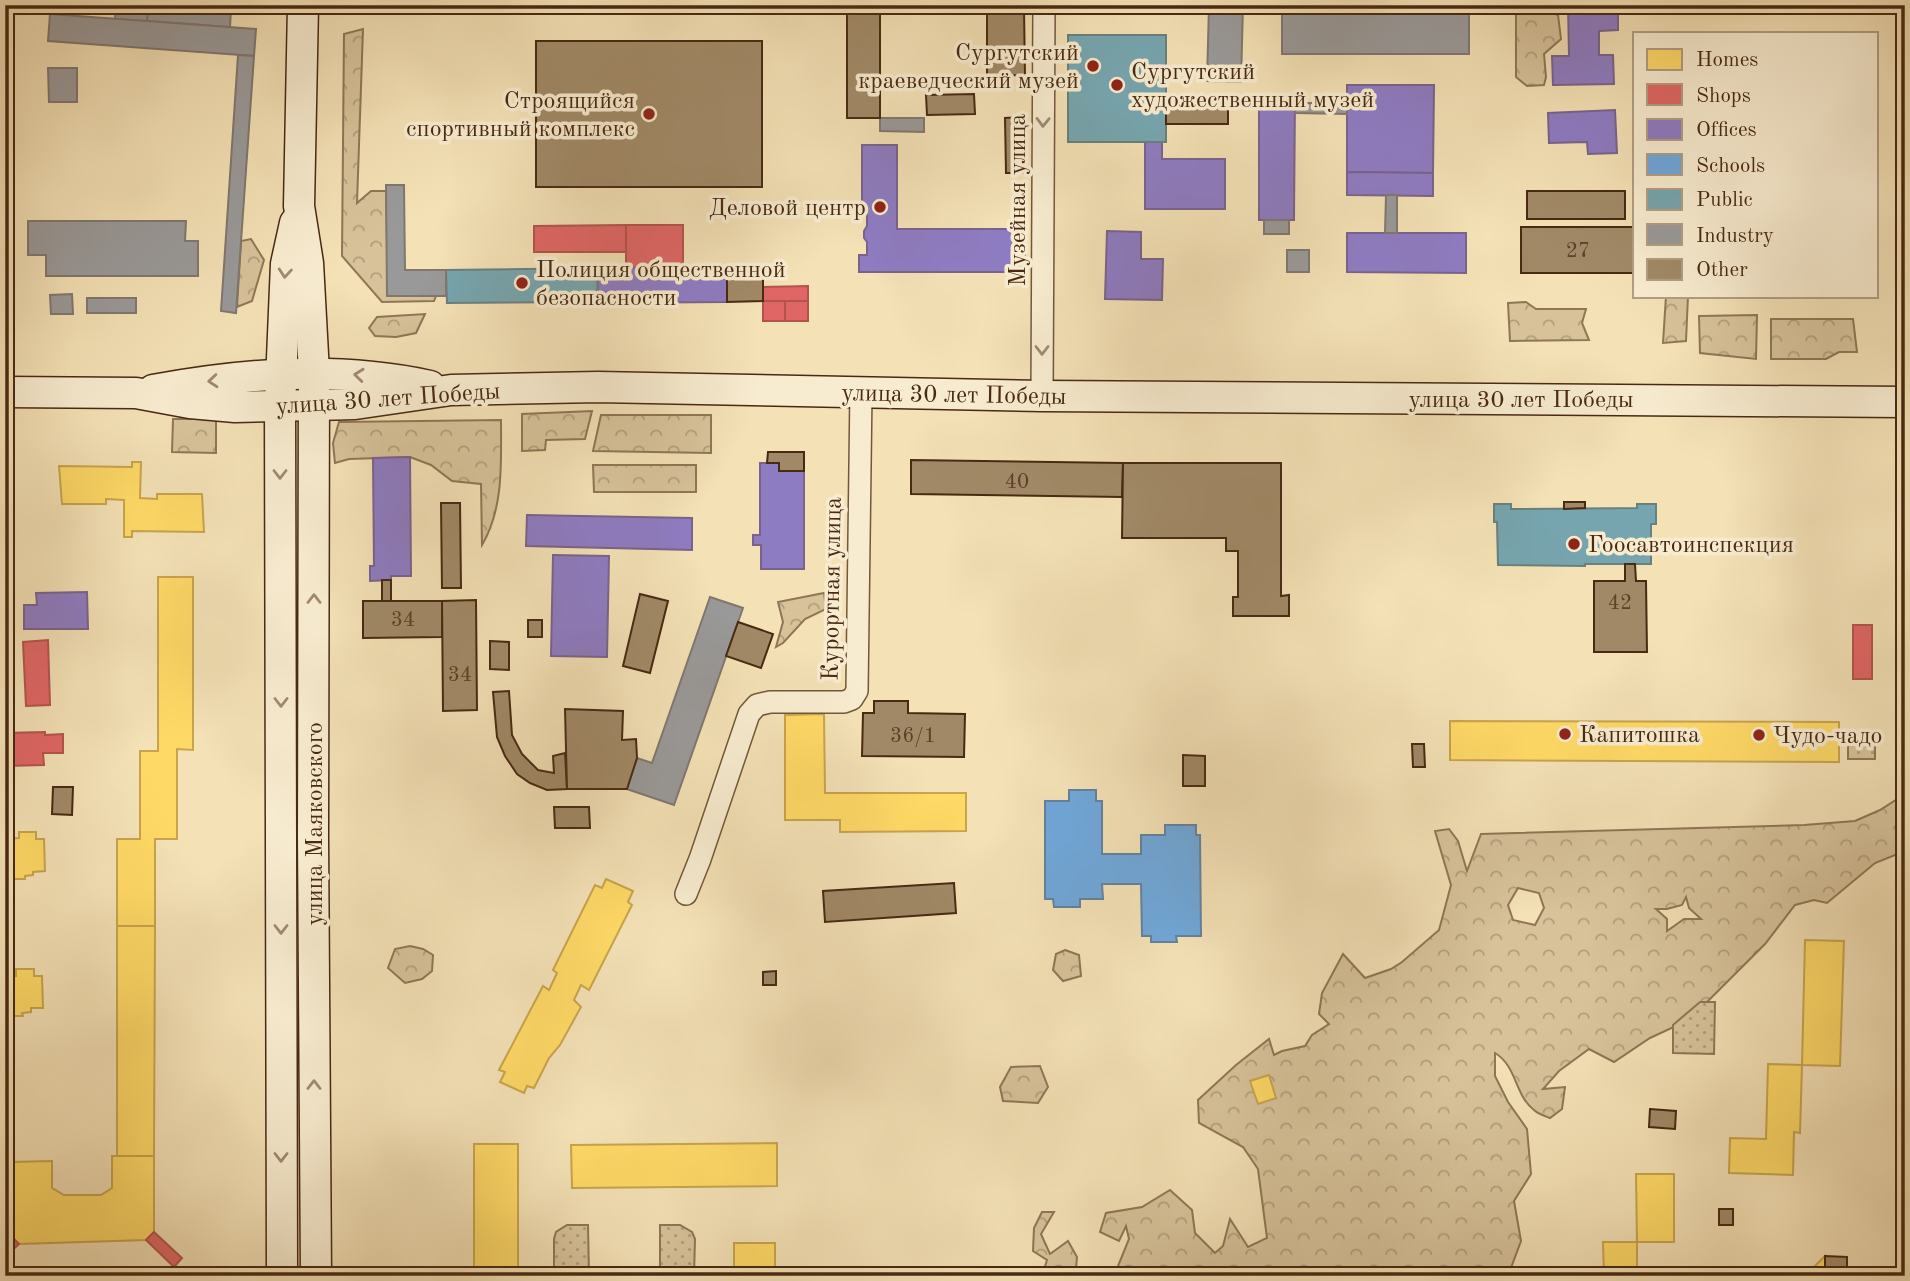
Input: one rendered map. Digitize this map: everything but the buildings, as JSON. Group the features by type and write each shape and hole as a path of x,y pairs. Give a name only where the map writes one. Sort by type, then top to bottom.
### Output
{"main road":[{"name":"улица Маяковского","path":"303,5 299,206 308,263 314,373 316,1276"},
{"name":"улица Маяковского","path":"282,1276 280,406 286,264 299,206"},
{"path":"136,393 189,383 281,373 355,374 451,390"},
{"name":"улица 30 лет Победы","path":"5,392 136,393 235,407 368,402 451,390 598,387 1042,396 1905,402"}],"street":[{"name":"Музейная улица","path":"1042,396 1044,5"},
{"name":"Курортная улица","path":"686,894 749,713 757,705 770,702 844,702 852,699 857,691 861,391"}],"green space":[{"path":"1516,12 1549,12 1558,15 1561,39 1544,54 1544,85 1527,86 1516,77"},
{"path":"363,29 357,203 371,191 386,191 388,296 436,296 434,301 382,302 342,256 344,34"},
{"path":"251,239 264,260 252,301 237,307 241,241"},
{"path":"1666,298 1688,298 1686,341 1663,343"},
{"path":"1526,302 1536,309 1586,309 1582,323 1589,340 1510,341 1508,303"},
{"path":"425,314 416,333 396,337 375,336 369,328 377,317"},
{"path":"1757,315 1756,359 1700,353 1699,316"},
{"path":"1771,319 1853,319 1857,352 1839,352 1826,359 1771,359"},
{"path":"592,411 585,439 546,440 545,450 522,451 522,414"},
{"path":"601,415 711,415 711,453 593,451"},
{"path":"173,419 216,419 216,453 172,452"},
{"path":"501,420 498,500 482,545 481,484 452,481 431,465 410,457 349,459 335,463 333,443 339,422"},
{"path":"593,465 696,465 696,492 594,492"},
{"path":"824,593 826,609 805,619 776,647 783,622 778,602"},
{"path":"1848,734 1875,734 1875,759 1848,759"},
{"path":"1905,794 1905,851 1875,863 1827,903 1814,900 1795,905 1765,944 1689,1020 1650,1038 1614,1062 1589,1049 1559,1071 1543,1089 1565,1087 1562,1109 1550,1118 1537,1113 1528,1104 1508,1065 1495,1053 1495,1076 1508,1102 1527,1129 1531,1174 1514,1201 1521,1241 1508,1276 1118,1276 1116,1271 1129,1239 1126,1226 1119,1241 1100,1232 1106,1213 1142,1207 1170,1190 1192,1210 1195,1233 1215,1253 1223,1246 1230,1219 1248,1247 1267,1238 1258,1169 1243,1147 1199,1123 1198,1100 1269,1039 1274,1055 1305,1046 1312,1035 1329,1024 1319,1014 1322,993 1343,954 1365,978 1402,962 1439,930 1451,885 1435,831 1449,829 1458,841 1467,871 1481,834 1804,825 1855,821 1880,810","holes":["1518,888 1539,893 1544,908 1535,925 1513,920 1508,905","1686,897 1689,908 1701,919 1684,919 1667,931 1667,919 1656,909 1682,905"]},
{"path":"410,946 433,955 432,971 422,979 405,983 388,968 395,949"},
{"path":"1065,950 1079,955 1081,976 1063,981 1053,970 1056,954"},
{"path":"1700,1002 1715,1002 1714,1054 1673,1053 1673,1025"},
{"path":"1040,1066 1048,1087 1038,1103 1003,1101 1000,1087 1011,1067"},
{"path":"1042,1212 1054,1212 1041,1234 1050,1254 1068,1241 1077,1257 1076,1269 1064,1276 1042,1276 1047,1260 1033,1251 1034,1228"},
{"path":"567,1225 588,1225 589,1276 554,1276 554,1239 556,1232"},
{"path":"660,1225 680,1225 692,1232 695,1239 694,1276 660,1276"}],"place":[{"name":"Сургутский краеведческий музей","path":"1093,66"},
{"name":"Сургутский художественный музей","path":"1117,85"},
{"name":"Строящийся спортивный комплекс","path":"649,114"},
{"name":"Деловой центр","path":"880,207"},
{"name":"Полиция общественной безопасности","path":"522,283"},
{"name":"Гоосавтоинспекция","path":"1574,544"},
{"name":"Капитошка","path":"1565,734"},
{"name":"Чудо-чадо","path":"1759,735"}]}
